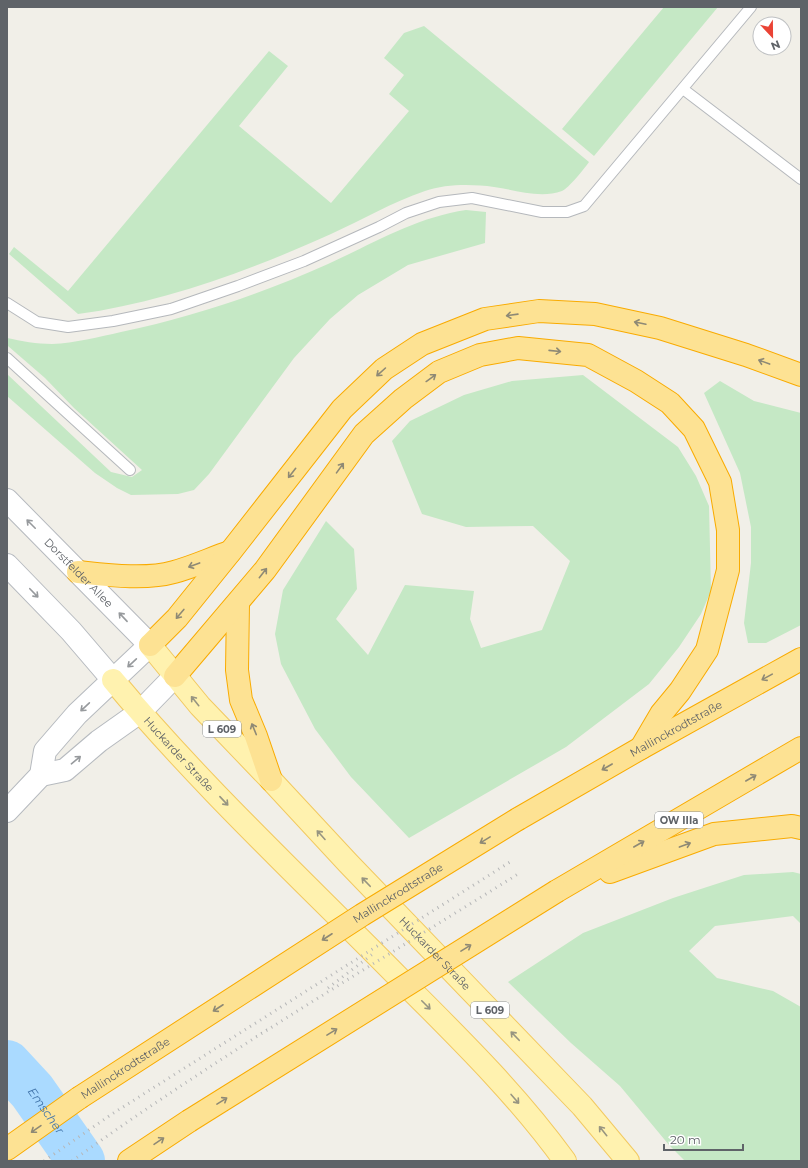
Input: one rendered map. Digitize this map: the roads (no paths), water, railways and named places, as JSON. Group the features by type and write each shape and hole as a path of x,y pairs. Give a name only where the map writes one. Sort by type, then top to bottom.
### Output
{"highway":[{"path":"150,645 177,618 342,409 384,369 422,344 485,319 539,311 595,314 660,328 746,355 801,375"},
{"path":"175,676 238,604 299,526 364,434 403,399 439,372 480,355 518,348 588,355 636,381 670,403 694,429 720,482 728,530 728,570 707,650 680,691 661,714 641,748"},
{"path":"78,572 102,575 142,576 173,573 231,551"},
{"path":"238,604 237,670 241,700 256,736 271,780"},
{"name":"Mallinckrodtstraße","path":"7,1149 79,1098 362,914 518,819 641,748 801,659"},
{"name":"OW IIIa","path":"557,891 801,748"},
{"path":"129,1161 557,891 714,834 792,826 801,828"}],"main road":[{"name":"Huckarder Straße","path":"150,645 200,706 271,780 348,864 582,1106 628,1161"},
{"path":"113,680 140,712"},
{"name":"Huckarder Straße","path":"140,712 233,810 480,1059 544,1133 565,1161"}],"street":[{"name":"Dorstfelder Allee","path":"7,500 150,645"},
{"path":"7,565 71,631 113,680"},
{"path":"7,811 41,775 45,751 77,714 150,645"},
{"name":"Huckarder Straße","path":"41,775 65,770 98,741 140,712 175,676"}],"lane":[{"path":"7,303 37,322 68,327 114,321 170,309 238,286 304,261 406,213 439,202 472,198 542,212 567,212 584,206 752,7"},
{"path":"683,89 801,179"},
{"path":"7,358 130,470"}],"waterway":[{"name":"Emscher","path":"7,1064 32,1091 81,1161"}],"railway":[{"path":"44,1161 112,1114 510,862"},
{"path":"72,1161 126,1123 236,1050 518,874"},
{"path":"328,988 374,953"}]}
